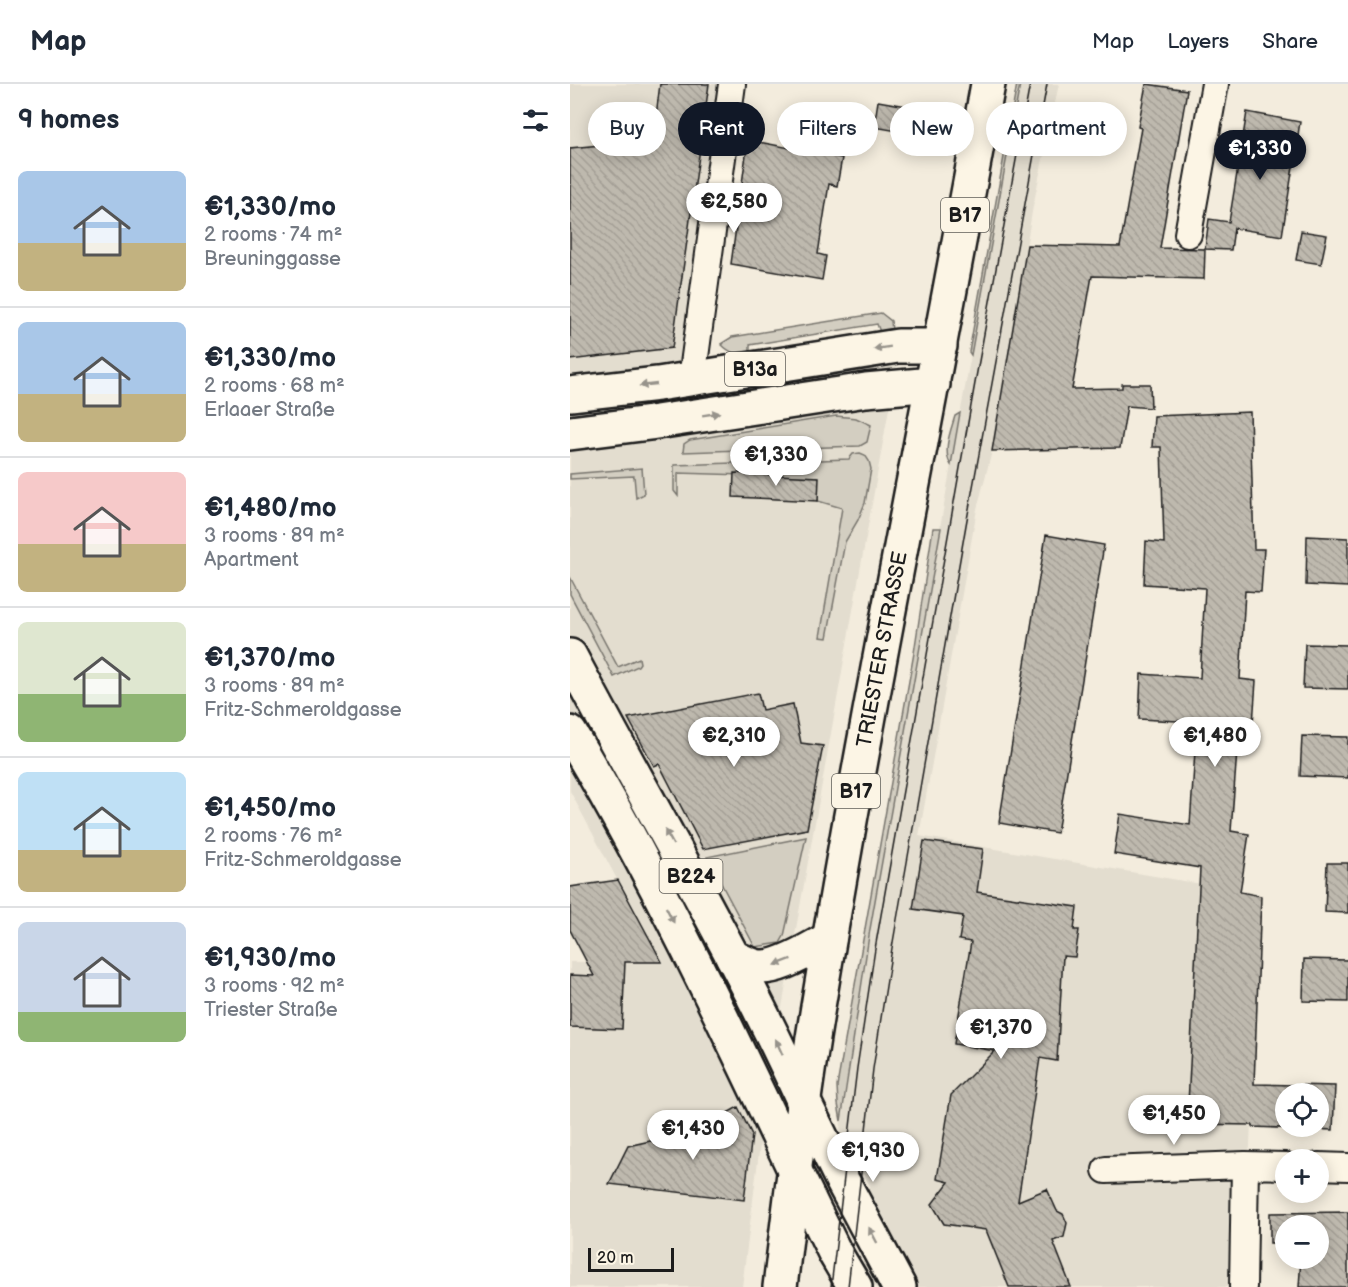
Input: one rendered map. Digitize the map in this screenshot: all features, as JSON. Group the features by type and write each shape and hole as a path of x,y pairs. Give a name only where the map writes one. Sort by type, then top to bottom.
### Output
{"main road":[{"name":"TRIESTER STRASSE","path":"780,1287 803,1100 829,939 897,560 933,384 988,84"},
{"name":"B13a","path":"570,394 692,379 886,347 940,346"},
{"name":"B13a","path":"570,433 866,390 933,384"},
{"name":"B224","path":"570,656 770,1026 803,1100"},
{"name":"B224","path":"570,733 642,858 706,984 795,1169"},
{"path":"733,957 757,967 766,967 790,959 829,939"},
{"path":"803,1100 843,1182 899,1287"},
{"path":"795,1169 835,1252 855,1287"}],"street":[{"path":"692,379 732,84"},
{"path":"1188,234 1215,84"},
{"path":"1243,1287 1245,1165"},
{"path":"1106,1170 1275,1166"},
{"path":"1329,1166 1348,1167"}],"shaded area":[{"path":"570,84 732,84 730,102 678,102 678,156 722,156 693,379 898,358 766,1097 742,1287 570,1287 570,962 661,962 570,791"},
{"path":"1017,84 1020,84 1017,102 1014,102"},
{"path":"1020,84 1059,84 1055,102 1017,102"},
{"path":"1004,156 1007,156 971,355 969,352"},
{"path":"1007,156 1044,156 1033,206 992,451 977,509 919,836 1260,894 1250,1146 1232,1287 861,1287 870,1186 840,1129 870,929"},
{"path":"881,313 891,321 892,331 880,332 877,324 750,345 750,354 746,355 734,353 721,344 732,337"},
{"path":"960,413 951,465 947,453 948,440 955,416"},
{"path":"836,416 856,418 871,425 867,442 860,446 683,452 684,444 690,440"},
{"path":"853,454 865,455 871,469 865,503 845,542 827,638 820,637 842,508 818,501 818,477 678,473 678,496 674,491 674,465 849,459"},
{"path":"642,468 644,494 636,498 634,476 570,479 570,474"},
{"path":"933,528 941,528 870,929 841,1121 837,1086 914,653"},
{"path":"570,577 618,667 639,658 638,666 614,677 570,594"},
{"path":"806,837 784,936 780,943 755,947 707,857"}],"building":[{"path":"660,84 709,84 706,102 678,102 678,156 699,156 672,348 570,360 570,148 588,146 588,156 666,156 666,102 658,102"},
{"path":"1146,84 1187,90 1160,248 1205,249 1204,279 1092,276 1072,389 1122,388 1122,384 1150,384 1151,408 1127,406 1120,448 992,451 1027,245 1120,247 1141,128 1138,127"},
{"path":"878,102 890,103 890,130 878,128"},
{"path":"1247,112 1300,122 1282,236 1234,228 1231,250 1205,249 1209,219 1229,222"},
{"path":"765,143 777,146 777,156 842,158 837,186 829,184 818,254 826,256 822,280 731,264 746,156 765,156"},
{"path":"1301,231 1327,235 1321,264 1296,260"},
{"path":"1250,412 1254,549 1264,549 1261,592 1245,591 1240,679 1256,681 1253,724 1239,724 1231,831 1249,834 1240,892 1261,896 1254,1084 1275,1085 1275,1128 1253,1127 1253,1125 1187,1124 1200,868 1114,854 1120,814 1190,825 1197,722 1139,719 1141,674 1200,678 1205,588 1144,584 1146,541 1164,543 1161,447 1152,447 1154,416"},
{"path":"734,473 819,477 818,501 733,497"},
{"path":"1046,535 1104,545 1057,833 999,823"},
{"path":"1307,536 1348,538 1348,587 1306,585"},
{"path":"1305,644 1348,645 1348,689 1303,688"},
{"path":"758,693 762,710 793,704 801,743 823,746 807,829 703,849 659,764 654,766 628,718"},
{"path":"1302,736 1348,737 1348,778 1300,776"},
{"path":"924,841 983,849 977,892 1077,907 1074,930 1079,930 1075,957 1063,956 1057,1061 1040,1058 1018,1201 1047,1189 1057,1211 1063,1214 1067,1223 1064,1237 1053,1241 1071,1287 1009,1287 986,1230 944,1224 932,1204 949,1182 937,1179 951,1095 995,1051 954,1044 971,942 959,940 963,916 913,909"},
{"path":"1327,863 1348,863 1348,913 1325,912"},
{"path":"618,880 662,962 625,962 622,1029 570,1027 570,975 594,976 570,930 570,887"},
{"path":"1304,959 1348,960 1348,1002 1303,1001"},
{"path":"1329,1086 1335,1086 1333,1130 1329,1130"},
{"path":"738,1107 752,1135 744,1200 609,1184 628,1146 695,1131"},
{"path":"1348,1212 1348,1287 1299,1287 1300,1269 1329,1269 1329,1215 1275,1215 1275,1243 1270,1243 1270,1213"}],"tram line":[{"path":"831,1287 857,1068 875,949 1030,84"},
{"path":"848,1287 873,1069 892,948 966,525 1047,84"}]}
